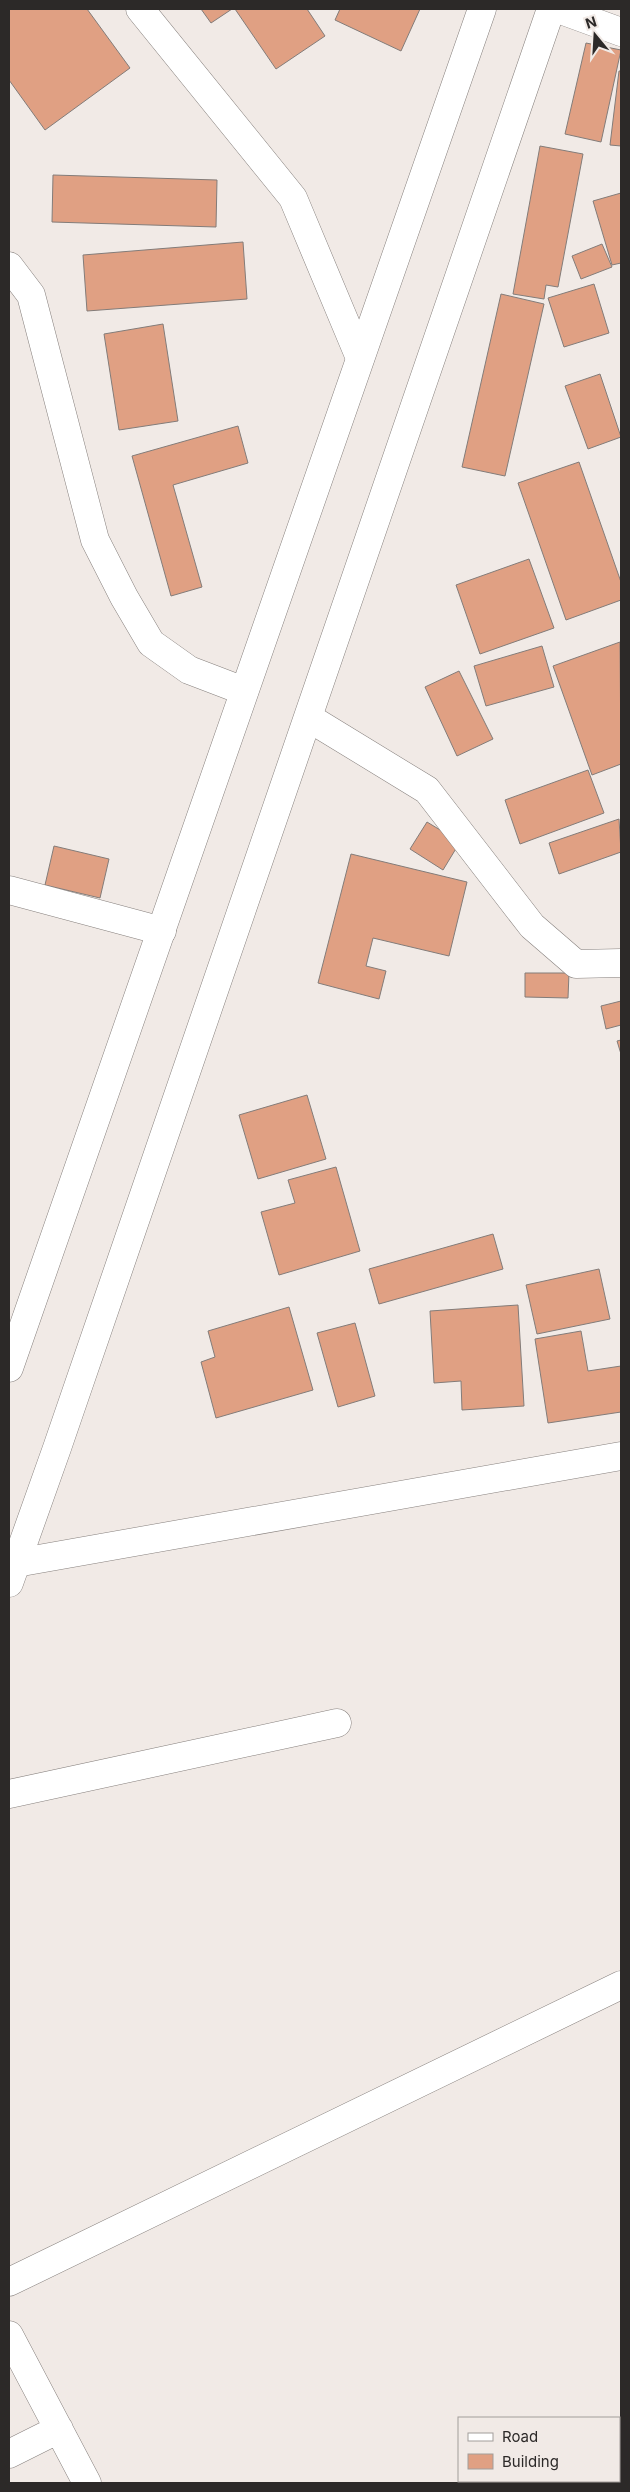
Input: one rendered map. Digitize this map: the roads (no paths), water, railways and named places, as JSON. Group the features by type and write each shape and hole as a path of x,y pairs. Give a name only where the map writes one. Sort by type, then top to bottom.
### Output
{"street":[{"path":"140,9 293,198 360,358"},
{"path":"9,1368 482,9"},
{"path":"12,1573 309,718 551,9"},
{"path":"558,9 621,32"},
{"path":"9,266 31,295 95,540 124,596 151,643 189,670 244,691"},
{"path":"309,718 427,790 532,926 576,964 621,963"},
{"path":"9,890 162,931"},
{"path":"12,1573 621,1456"},
{"path":"9,1794 337,1723"},
{"path":"9,2282 621,1984"},
{"path":"9,2335 86,2483"},
{"path":"9,2454 59,2429"}]}
